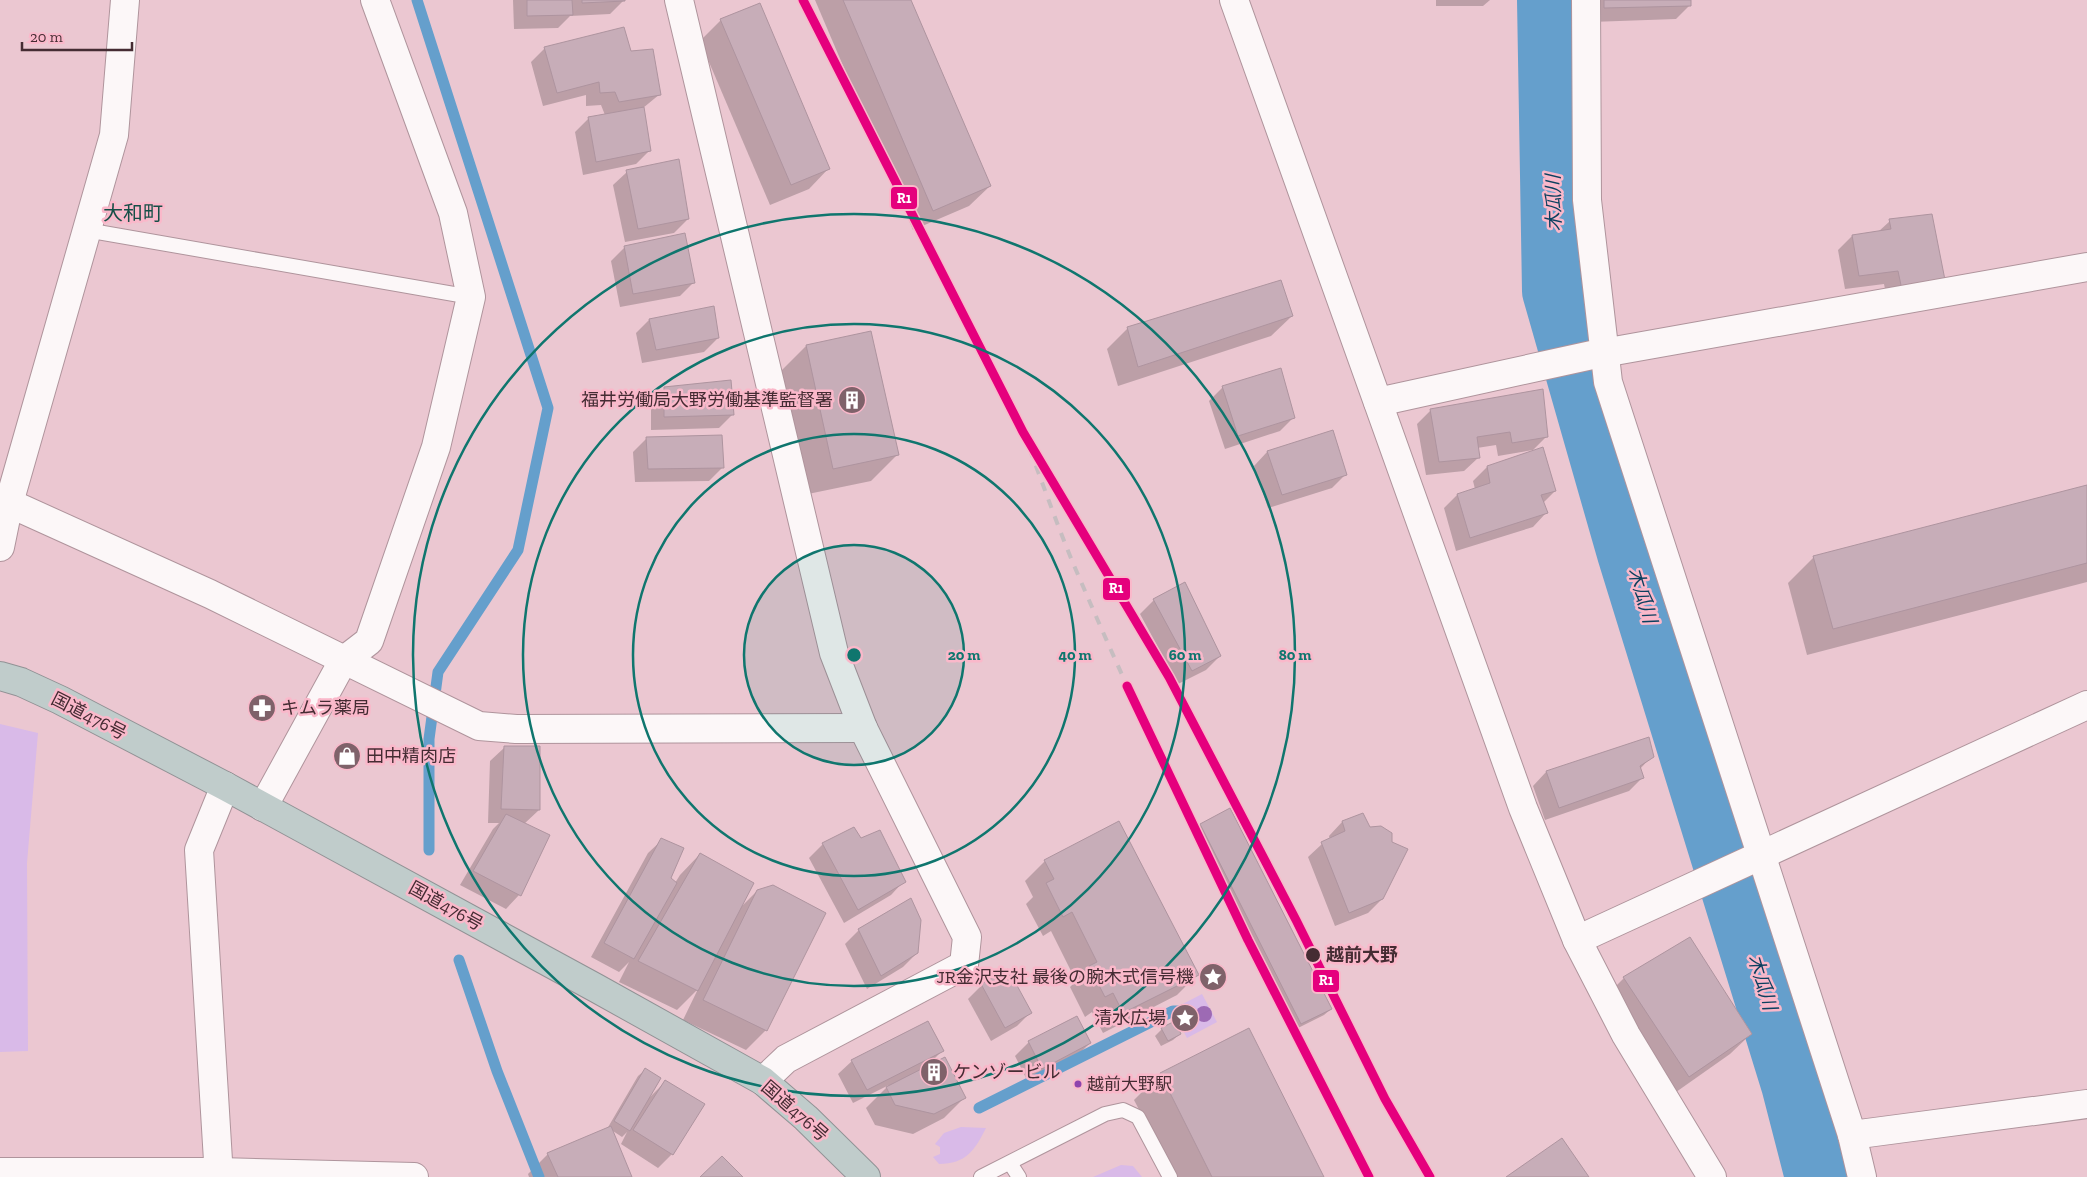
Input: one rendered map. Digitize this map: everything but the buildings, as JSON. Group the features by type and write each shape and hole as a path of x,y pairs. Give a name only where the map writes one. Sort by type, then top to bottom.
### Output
{"highway":[{"name":"国道476号","path":"0,676 21,682 60,700 224,786 763,1081 806,1118 866,1177"}],"street":[{"path":"0,547 5,502 114,135 125,0"},
{"path":"263,807 343,661 369,640 436,447 471,296 453,213 375,0"},
{"path":"679,0 834,653 863,728 967,937 964,965 786,1059 763,1081"},
{"path":"1234,0 1523,808 1576,940 1626,1035 1712,1177"},
{"path":"1586,0 1588,200 1599,354 1754,857 1852,1135 1862,1177"},
{"path":"1378,402 1599,354 2087,267"},
{"path":"5,502 210,594 343,661 479,726 516,729 863,728"},
{"path":"1576,940 2087,704"},
{"path":"219,1174 199,850 224,786"},
{"path":"1852,1135 2087,1104"},
{"path":"0,1172 414,1177"}],"lane":[{"path":"86,230 471,296"},
{"path":"981,1177 1106,1114 1123,1110 1138,1117 1170,1177"},
{"path":"1010,1163 1019,1177"}],"shaded area":[{"path":"0,724 38,733 27,863 28,1051 0,1052"},
{"path":"1202,994 1217,1022 1187,1038 1175,1015 1177,1007"},
{"path":"961,1127 986,1128 978,1143 963,1158 939,1164 933,1157 940,1154 940,1147 935,1144 944,1133"},
{"path":"1121,1165 1133,1166 1142,1177 1093,1177"}],"waterway":[{"path":"417,0 548,408 518,550 438,672 429,739 429,850"},
{"name":"木瓜川","path":"1550,0 1555,291 1630,553 1794,1084 1818,1177"},
{"path":"459,960 497,1071 539,1177"},
{"path":"979,1108 1173,1011 1188,1011"}],"railway":[{"path":"1023,432 1073,563 1142,719 1215,873 1369,1177"}],"transit line":[{"name":"R1","path":"803,0 1023,432 1169,677 1296,920 1385,1099 1430,1177"},
{"name":"R1","path":"1127,686 1248,940 1369,1177"}],"place":[{"name":"福井労働局大野労働基準監督署","path":"852,400"},
{"name":"キムラ薬局","path":"262,708"},
{"name":"田中精肉店","path":"347,756"},
{"name":"越前大野","path":"1313,955"},
{"name":"JR金沢支社 最後の腕木式信号機","path":"1213,977"},
{"name":"清水広場","path":"1185,1018"},
{"name":"ケンゾービル","path":"934,1072"},
{"name":"越前大野駅","path":"1078,1084"}],"district":[{"name":"大和町","path":"133,213"}]}
